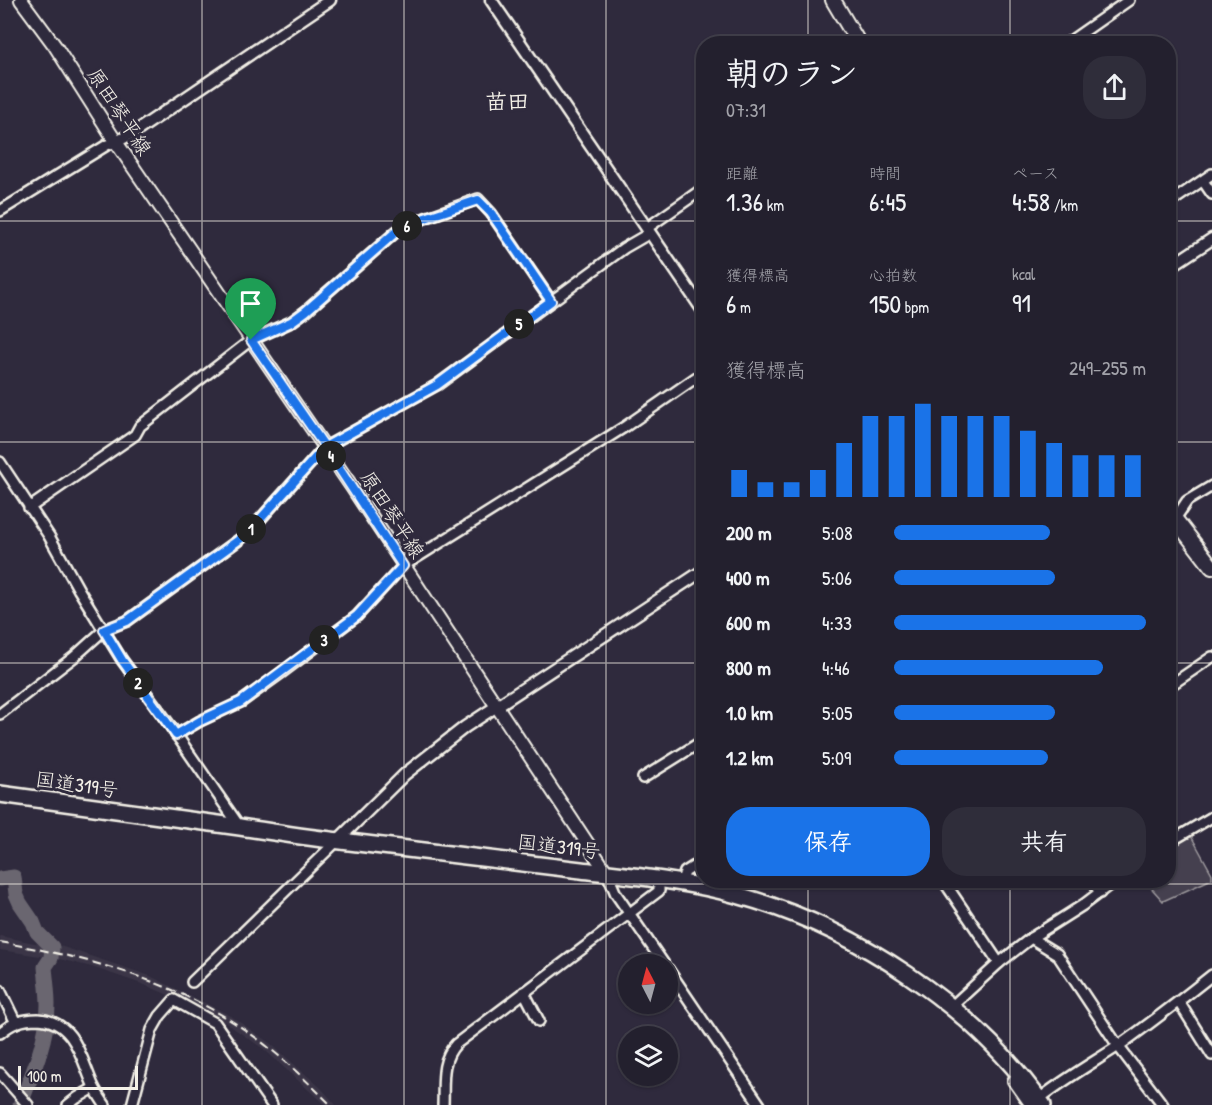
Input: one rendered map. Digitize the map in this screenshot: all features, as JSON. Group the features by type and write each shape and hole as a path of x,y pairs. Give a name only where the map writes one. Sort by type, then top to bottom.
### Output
{"highway":[{"name":"国道319号","path":"0,794 337,841 607,873 696,887"},
{"name":"国道319号","path":"702,888 738,895 780,909 827,929 917,981 951,1007 994,1046 1043,1101"}],"main road":[{"name":"原田琴平線","path":"21,0 55,46 116,142 325,447 607,873"},
{"path":"840,3 854,36"},
{"path":"1176,523 1212,567"}],"street":[{"path":"0,210 107,145 135,132 330,0"},
{"path":"491,0 696,300"},
{"path":"1110,0 1116,9"},
{"path":"1077,36 1129,0"},
{"path":"1176,199 1212,174"},
{"path":"1203,181 1212,194"},
{"path":"0,714 74,657 104,630 127,621 247,534 325,447 437,385 696,194"},
{"path":"30,508 135,435 140,426 251,340 291,322 306,311 397,231 425,218 478,200 491,213 551,301"},
{"path":"1176,263 1212,239"},
{"path":"176,735 241,702 310,651 357,616 403,566 626,426 696,378"},
{"path":"0,462 49,536 78,590 122,660 240,827"},
{"path":"1176,512 1187,501 1212,486"},
{"path":"192,982 405,774 465,727 696,575"},
{"path":"1176,682 1212,657"},
{"path":"643,778 696,745"},
{"path":"1176,838 1212,817"},
{"path":"681,884 684,873 696,865"},
{"path":"607,873 616,894 657,954"},
{"path":"443,1105 444,1065 448,1053 456,1044 658,891 659,880"},
{"path":"948,888 999,963"},
{"path":"1097,888 1100,892"},
{"path":"951,1007 999,963 1031,938 1105,888"},
{"path":"1031,938 1057,954 1118,1046 1163,1105"},
{"path":"1043,1101 1068,1077 1118,1046 1212,975"},
{"path":"678,984 760,1105"},
{"path":"0,990 16,1023"},
{"path":"524,992 539,1021"},
{"path":"132,1105 152,1030 160,1016 174,1000 215,1023 272,1105"},
{"path":"1179,1002 1212,1055"},
{"path":"0,1033 24,1020 40,1019 55,1022 63,1027 84,1057 94,1088 105,1105"},
{"path":"1018,1072 1013,1081 1030,1105"},
{"path":"0,1073 28,1105"},
{"path":"68,1105 94,1088"}],"shaded area":[{"path":"1190,834 1212,874 1212,879 1163,901 1151,888 1176,888 1176,843"},
{"path":"0,936 49,946 47,957 0,950"},
{"path":"57,945 150,976 231,1016 271,1044 321,1088 336,1105 325,1105 265,1050 202,1009 145,985 92,967 55,958"}],"waterway":[{"path":"0,879 14,877 16,894 20,903 37,932 52,947 51,958 45,967 48,1005 45,1030 20,1105"}],"railway":[{"path":"0,942 97,964 161,985 191,999 220,1014 259,1040 331,1105"}],"district":[{"name":"苗田","path":"507,101"}],"route":[{"path":"251,340 291,322 306,311 397,231 469,201 478,200 491,213 551,301 437,385 325,447 403,566 357,616 241,702 176,735 122,660 104,630 127,621 247,534 325,447 251,340"}]}
